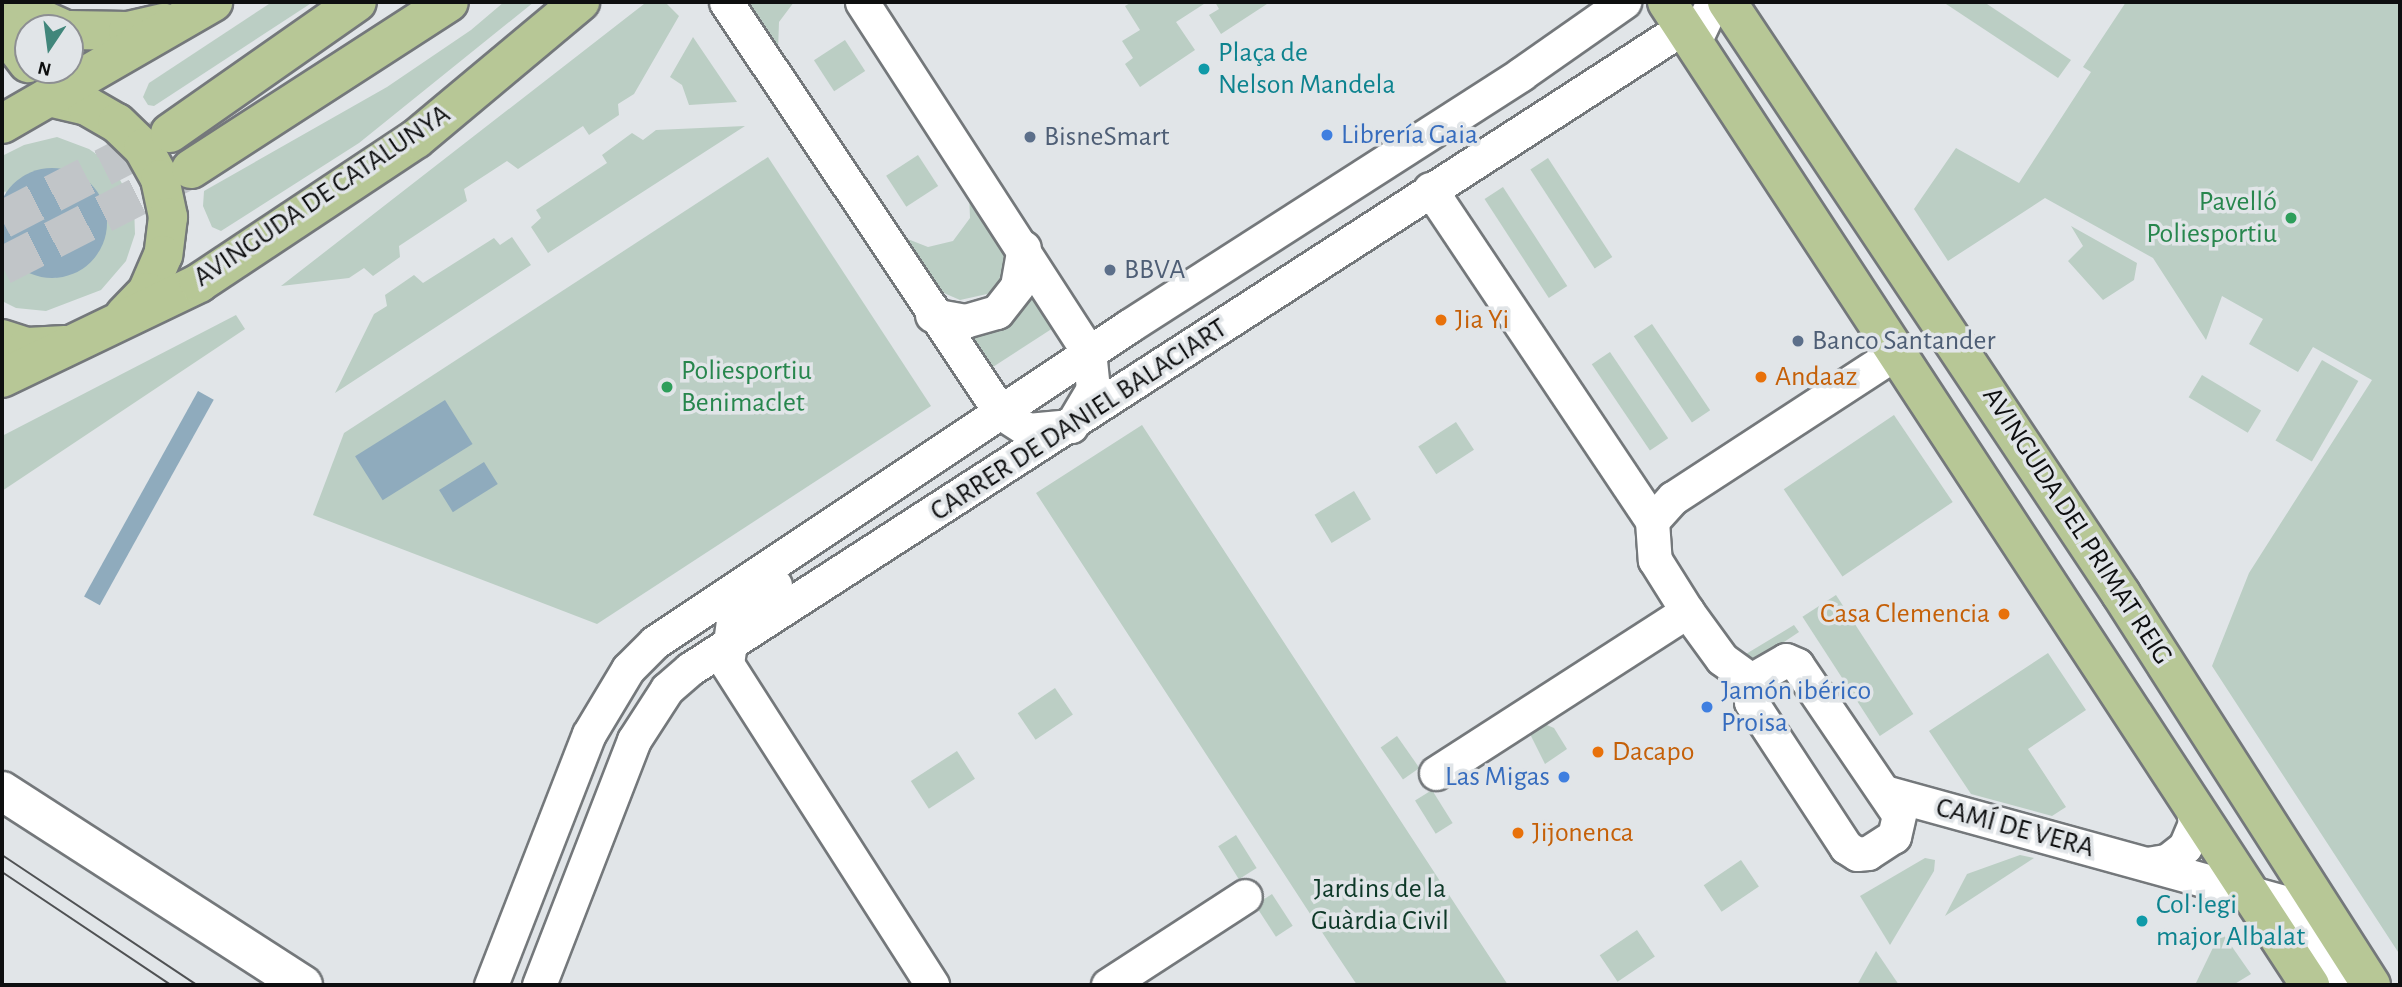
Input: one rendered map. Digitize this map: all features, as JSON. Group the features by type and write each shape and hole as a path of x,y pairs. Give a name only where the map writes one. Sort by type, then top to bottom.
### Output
{"main road":[{"path":"4,2 30,14"},
{"path":"170,133 357,2"},
{"path":"191,169 449,2"},
{"name":"AVINGUDA DE CATALUNYA","path":"2,378 199,283 416,139 580,2"},
{"name":"AVINGUDA DEL PRIMAT REIG","path":"1727,2 2099,559 2371,985"},
{"path":"84,30 128,31 203,8"},
{"path":"84,65 203,8"},
{"name":"AVINGUDA DEL PRIMAT REIG","path":"1682,24 2310,985"},
{"path":"2,29 14,45"},
{"path":"2,124 43,84"},
{"name":"AVINGUDA DE CATALUNYA","path":"43,84 117,123 143,148 160,179 168,217 163,255 147,292 119,322"},
{"name":"AVINGUDA DE CATALUNYA","path":"2,339 27,347 67,345"}],"street":[{"path":"726,2 1000,412 1028,430 1071,426 1093,389 1088,353 1024,248 862,2"},
{"name":"CARRER DE DANIEL BALACIART","path":"491,985 606,699 655,642 1088,353 1521,74 1624,2"},
{"path":"1682,24 1713,2"},
{"name":"CARRER DE DANIEL BALACIART","path":"539,985 629,751 649,711 690,669 726,650 1071,426 1682,24"},
{"name":"CARRER DE DANIEL BALACIART","path":"1430,189 1443,159 1462,137 1502,110 1521,74"},
{"name":"CARRER DE DANIEL BALACIART","path":"1222,269 1279,257 1375,194 1397,186 1430,189"},
{"path":"1430,189 1652,522 1655,561 1687,611 1722,659 1751,680"},
{"path":"932,314 965,321 997,312 1017,286 1024,248"},
{"path":"1652,522 1673,498 1897,352"},
{"path":"801,544 786,577 742,609 733,621 726,650 727,664 741,691 932,985"},
{"path":"1436,773 1687,611"},
{"path":"1776,662 1797,665 1899,815 1900,826 1894,836 1857,854 1846,847 1751,702 1751,680 1776,662"},
{"path":"2,791 303,985"},
{"name":"CAMÍ DE VERA","path":"1884,792 2248,890"},
{"path":"2147,864 2167,861 2185,847 2195,823 2192,805"},
{"path":"2248,890 2293,908 2333,968 2352,985"},
{"path":"1108,985 1245,896"}],"green space":[{"path":"272,2 313,2 154,106 148,105 143,97 149,83"},
{"path":"504,2 534,2 359,143 221,231 212,227 203,206 204,191 387,87 471,30"},
{"path":"665,2 679,16 634,94 618,104 619,115 589,135 583,126 518,169 507,161 464,189 467,201 399,246 400,257 373,276 364,268 349,278 281,286 644,4"},
{"path":"747,2 794,2 779,22 778,51"},
{"path":"1132,2 1207,2 1176,22 1195,50 1140,87 1125,64 1133,58 1122,41 1140,30 1125,6"},
{"path":"1215,2 1270,2 1221,34 1209,15 1219,9"},
{"path":"1943,2 1984,2 2071,60 2058,78"},
{"path":"2126,2 2400,2 2400,955 2212,666 2249,573 2372,380 2313,347 2298,372 2249,344 2263,319 2222,296 2206,340 2153,258 2045,198 1948,261 1914,209 1956,148 2019,183 2091,72 2083,67"},
{"path":"693,37 737,102 689,105 682,85 670,77"},
{"path":"845,40 865,71 834,91 814,60"},
{"path":"745,126 548,253 531,227 541,218 536,210 607,163 602,155 632,133 643,140 656,130"},
{"path":"57,137 89,149 112,165 134,206 135,234 126,261 101,290 46,311 16,308 2,301 2,249 22,271 56,278 5,191 2,197 2,156 24,145"},
{"path":"918,155 938,186 906,207 886,176"},
{"name":"Poliesportiu Benimaclet","path":"768,157 931,406 597,624 313,515 344,433"},
{"path":"1548,158 1612,257 1595,268 1530,169"},
{"path":"1503,187 1567,286 1549,298 1485,199"},
{"path":"969,193 1005,251 1007,263 999,284 987,294 960,300 937,290 900,236 928,247 953,241 970,218"},
{"path":"2071,226 2137,263 2134,280 2103,300 2068,261 2083,246"},
{"path":"512,237 531,265 335,393 374,314 387,306 385,295 414,275 423,283 494,238 500,245"},
{"path":"1029,290 1054,328 991,369 966,331"},
{"path":"236,315 245,329 2,491 2,436"},
{"path":"1652,324 1710,410 1692,423 1634,336"},
{"path":"1610,352 1668,438 1650,451 1592,364"},
{"path":"2322,360 2358,381 2312,462 2276,441"},
{"path":"2202,375 2261,411 2248,433 2189,397"},
{"path":"1894,415 1953,502 1842,576 1784,489"},
{"path":"1456,422 1474,450 1436,474 1418,447"},
{"name":"Jardins de la Guàrdia Civil","path":"1142,425 1508,985 1357,985 1331,946 1036,493"},
{"path":"1354,491 1371,519 1332,543 1315,515"},
{"path":"1836,595 1913,714 1880,736 1802,617"},
{"path":"1794,625 1799,632 1751,664 1741,657"},
{"path":"2048,653 2086,710 2028,749 2066,807 2052,816 1971,794 1929,731"},
{"path":"1055,688 1073,715 1036,740 1018,713"},
{"path":"1542,723 1554,728 1567,749 1545,764 1530,734"},
{"path":"1397,736 1419,768 1403,779 1381,747"},
{"path":"957,751 975,779 929,809 911,781"},
{"path":"1432,790 1453,823 1436,834 1415,801"},
{"path":"1236,835 1257,868 1239,879 1218,846"},
{"path":"2020,855 2034,858 1945,916 1967,874"},
{"path":"1925,858 1935,860 1934,871 1890,945 1860,896"},
{"path":"1741,860 1759,887 1722,912 1704,885"},
{"path":"1272,894 1293,926 1276,937 1255,905"},
{"path":"1637,930 1655,957 1618,982 1600,955"},
{"path":"2221,931 2251,974 2233,985 2195,985"},
{"path":"1876,951 1899,985 1857,985"}],"water":[{"path":"52,168 73,172 91,184 103,202 107,223 103,244 91,262 73,274 52,278 31,274 13,262 1,244 -3,223 1,202 13,184 31,172"},
{"path":"198,391 214,400 100,605 84,597"},
{"path":"445,400 473,444 383,500 355,456"},
{"path":"484,462 498,484 453,512 439,490"}],"tunnel":[{"path":"2,220 170,133"},
{"path":"2,266 190,170"}],"tram line":[{"path":"2,855 197,985"},
{"path":"2,872 171,985"}],"place":[{"name":"Plaça de Nelson Mandela","path":"1204,69"},
{"name":"Librería Gaia","path":"1327,135"},
{"name":"BisneSmart","path":"1030,137"},
{"name":"Pavelló Poliesportiu","path":"2291,218"},
{"name":"BBVA","path":"1110,270"},
{"name":"Jia Yi","path":"1441,320"},
{"name":"Banco Santander","path":"1798,341"},
{"name":"Andaaz","path":"1761,377"},
{"name":"Poliesportiu Benimaclet","path":"667,387"},
{"name":"Casa Clemencia","path":"2004,614"},
{"name":"Jamón ibérico Proisa","path":"1707,707"},
{"name":"Dacapo","path":"1598,752"},
{"name":"Las Migas","path":"1564,777"},
{"name":"Jijonenca","path":"1518,833"},
{"name":"Col·legi major Albalat","path":"2142,921"}]}
